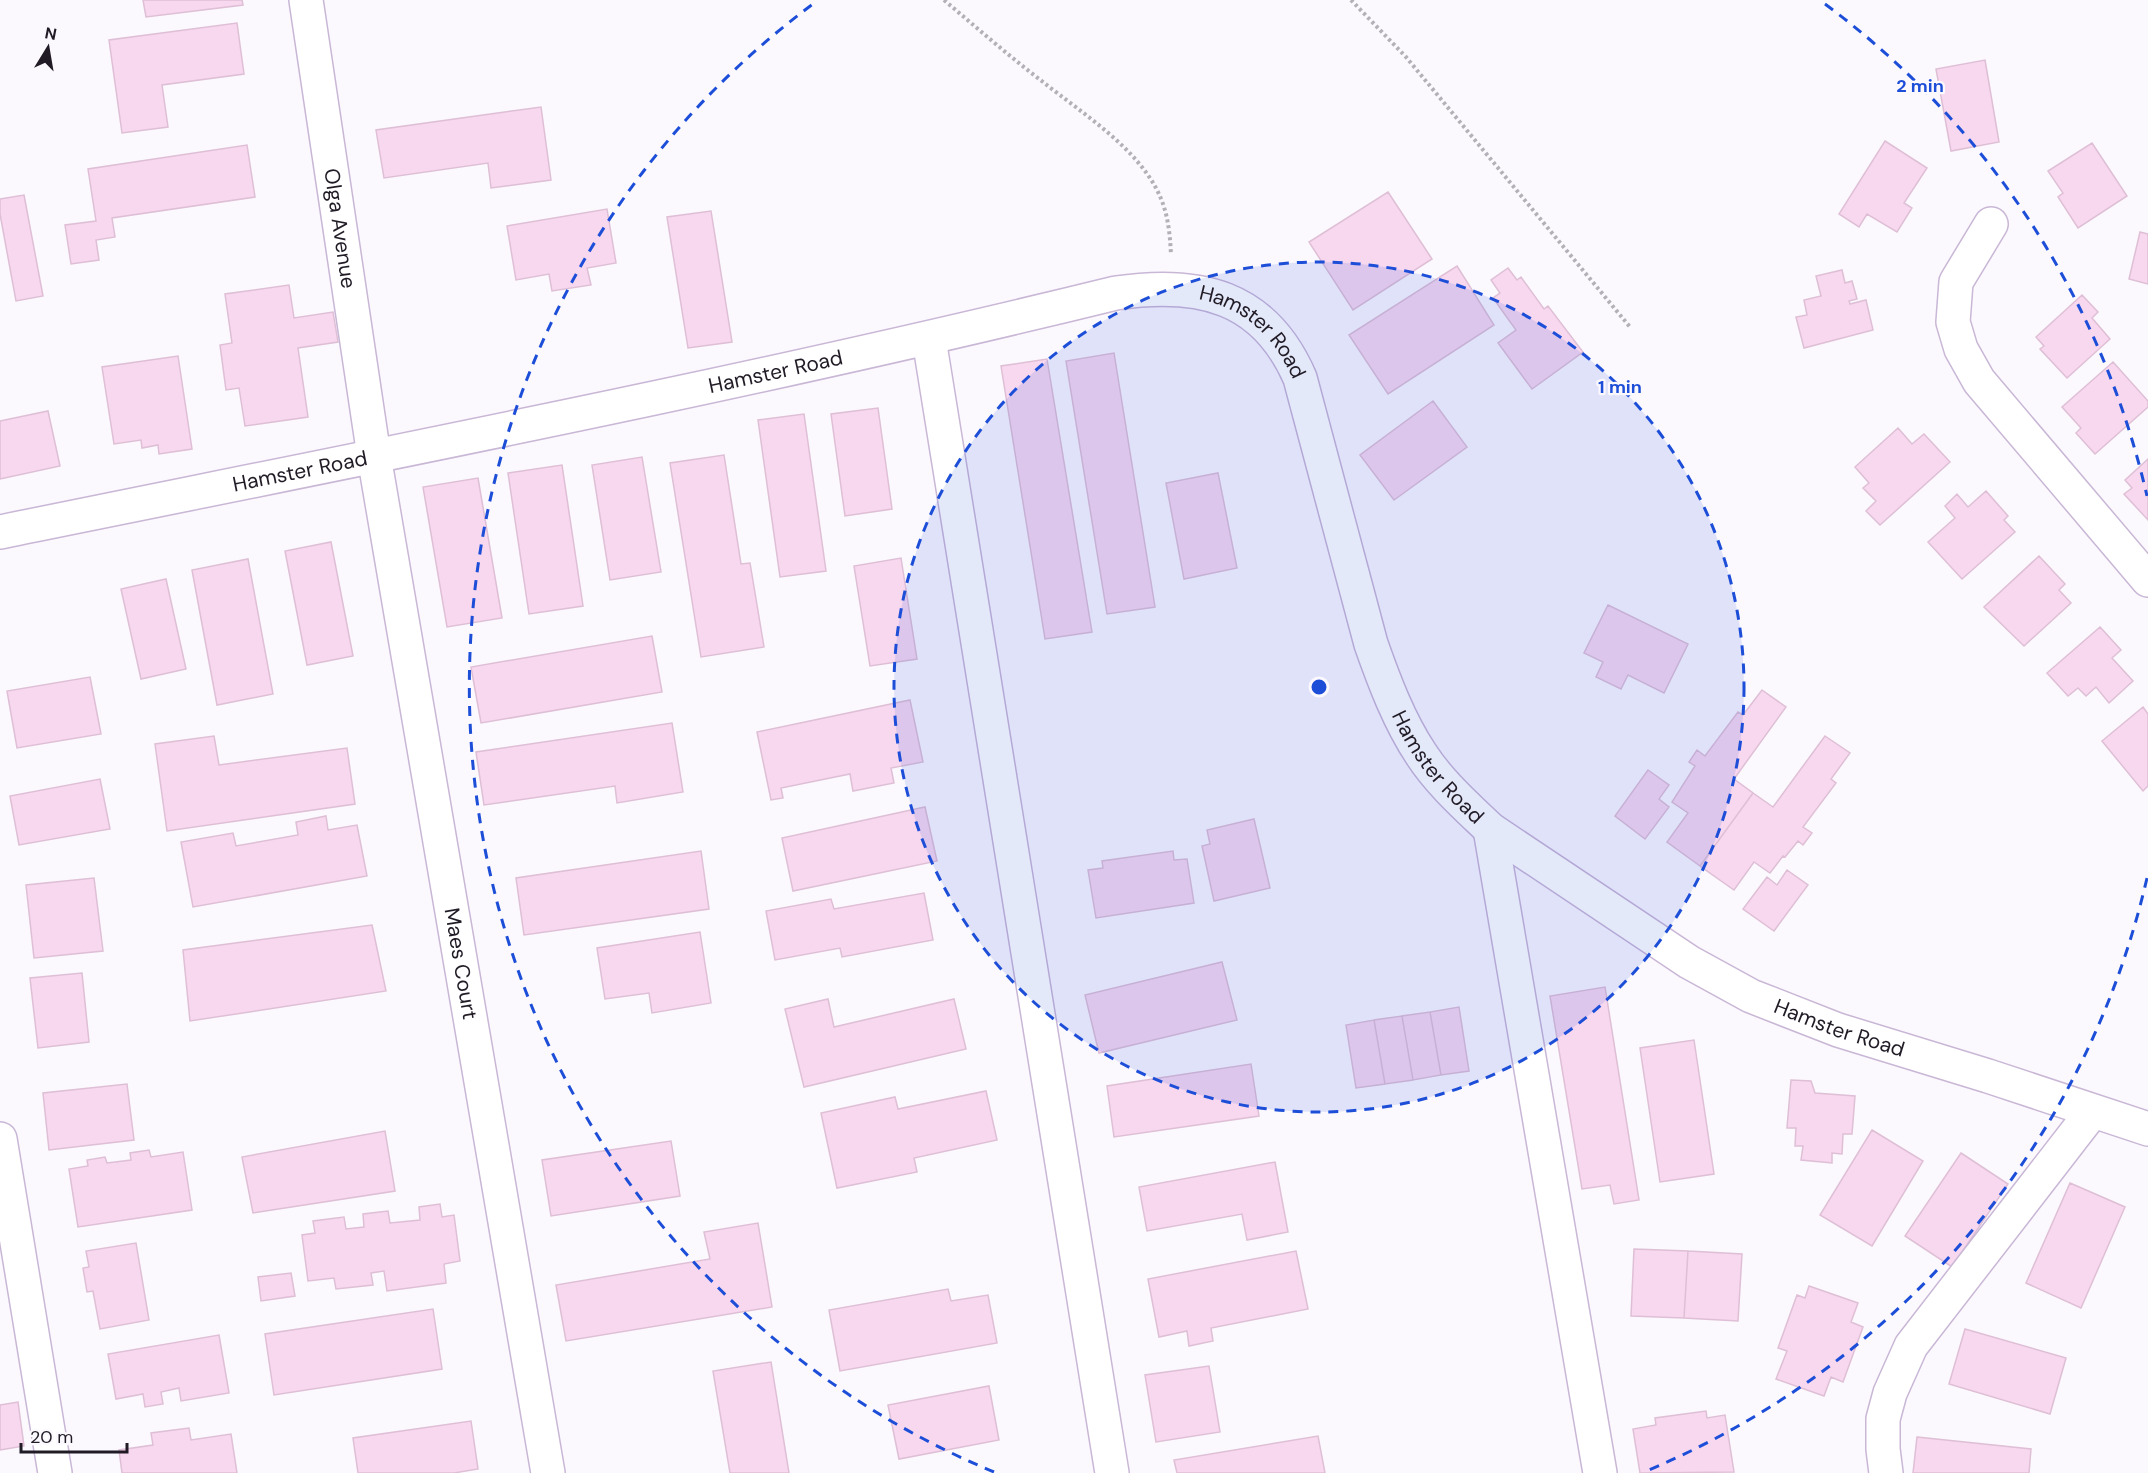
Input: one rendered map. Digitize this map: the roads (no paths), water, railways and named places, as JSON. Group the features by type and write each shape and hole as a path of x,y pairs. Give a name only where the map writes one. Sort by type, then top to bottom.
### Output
{"street":[{"name":"Olga Avenue","path":"306,0 374,456"},
{"path":"1991,224 1956,282 1953,322 1961,349 1979,381 2148,580"},
{"name":"Hamster Road","path":"0,532 929,339 1116,293 1172,288 1223,298 1245,309 1261,321 1278,338 1290,356 1300,378 1371,644 1395,704 1421,754 1461,802 1490,829 1689,962 1751,996 1838,1030 1988,1076 2148,1129"},
{"path":"929,339 1112,1473"},
{"name":"Maes Court","path":"374,456 548,1473"},
{"path":"1490,829 1600,1473"},
{"path":"1886,1473 1883,1419 1890,1393 1911,1346 2092,1112"},
{"path":"0,1139 13,1301 56,1473"}]}
